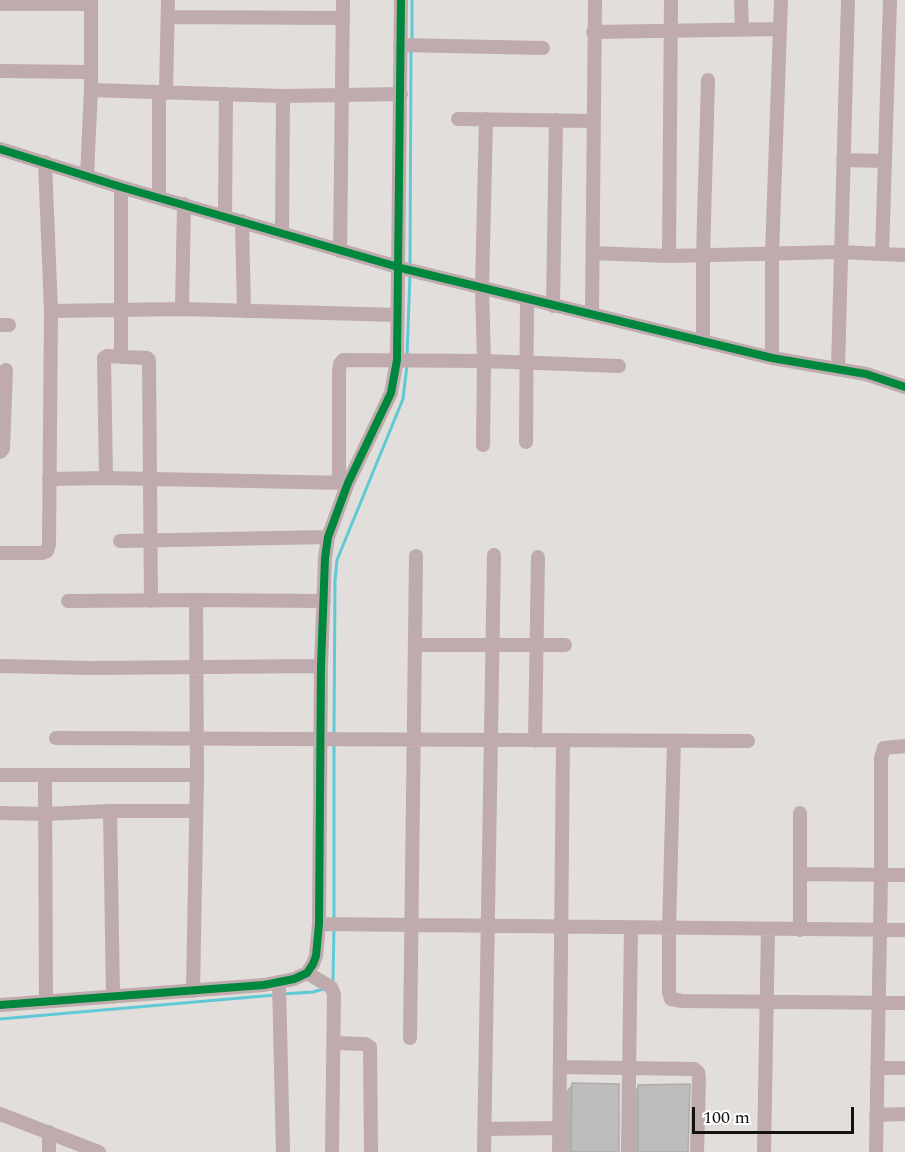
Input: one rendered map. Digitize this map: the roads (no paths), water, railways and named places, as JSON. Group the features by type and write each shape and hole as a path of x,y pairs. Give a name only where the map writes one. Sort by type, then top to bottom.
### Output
{"street":[{"path":"159,197 168,0"},
{"path":"340,251 343,0"},
{"path":"0,1005 279,983 307,973 316,956 319,924 321,666 325,558 328,537 344,482 391,393 397,360 398,315 406,268 400,45 401,0"},
{"path":"592,314 592,121 595,0"},
{"path":"669,256 671,0"},
{"path":"741,0 742,30"},
{"path":"772,358 771,255 781,0"},
{"path":"838,368 848,0"},
{"path":"882,254 890,0"},
{"path":"0,4 91,2 87,176"},
{"path":"168,17 343,18"},
{"path":"593,32 780,30"},
{"path":"400,45 543,48"},
{"path":"0,71 90,72"},
{"path":"703,342 708,80"},
{"path":"90,90 283,96 401,94"},
{"path":"225,216 226,94"},
{"path":"282,233 283,96"},
{"path":"458,119 592,121"},
{"path":"483,445 482,288 486,119"},
{"path":"553,306 556,120"},
{"path":"0,149 340,251 553,306 772,358 866,374 905,387"},
{"path":"843,160 885,161"},
{"path":"0,554 34,554 47,551 49,544 51,311 45,162"},
{"path":"121,187 121,357"},
{"path":"182,309 184,204"},
{"path":"242,221 244,311"},
{"path":"593,253 669,256 840,252 905,255"},
{"path":"526,442 527,299"},
{"path":"51,311 182,309 398,315"},
{"path":"106,478 104,360 107,356 145,357 149,360 151,601"},
{"path":"344,482 340,364 347,358 619,366"},
{"path":"0,452 3,449 6,370"},
{"path":"49,479 344,482"},
{"path":"120,541 328,537"},
{"path":"484,1152 494,555"},
{"path":"410,1038 416,556"},
{"path":"535,741 538,557"},
{"path":"193,991 197,775 196,600"},
{"path":"68,601 324,601"},
{"path":"415,645 565,645"},
{"path":"0,666 321,666"},
{"path":"56,738 748,741"},
{"path":"560,1152 563,741"},
{"path":"674,741 669,928 669,992 671,999 682,1001 905,1003"},
{"path":"876,1152 882,753 884,748 905,746"},
{"path":"0,775 197,775"},
{"path":"45,775 46,1001"},
{"path":"110,811 113,997"},
{"path":"0,813 196,811"},
{"path":"800,813 800,930"},
{"path":"800,874 905,875"},
{"path":"319,924 905,930"},
{"path":"628,1152 631,928"},
{"path":"764,1152 768,929"},
{"path":"307,973 331,987 334,994 332,1152"},
{"path":"279,983 283,1152"},
{"path":"334,1043 365,1044 369,1047 371,1152"},
{"path":"560,1067 694,1069 698,1072 697,1152"},
{"path":"877,1068 905,1068"},
{"path":"0,1114 99,1152"},
{"path":"876,1115 905,1114"},
{"path":"485,1129 560,1128"},
{"path":"49,1132 49,1152"}],"waterway":[{"path":"412,0 412,40"},
{"path":"410,265 411,50"},
{"path":"407,355 410,275"},
{"path":"334,735 337,560 403,399 407,365"},
{"path":"334,744 334,921"},
{"path":"330,983 333,980 334,927"},
{"path":"282,994 323,989"},
{"path":"0,1019 275,995"}]}
